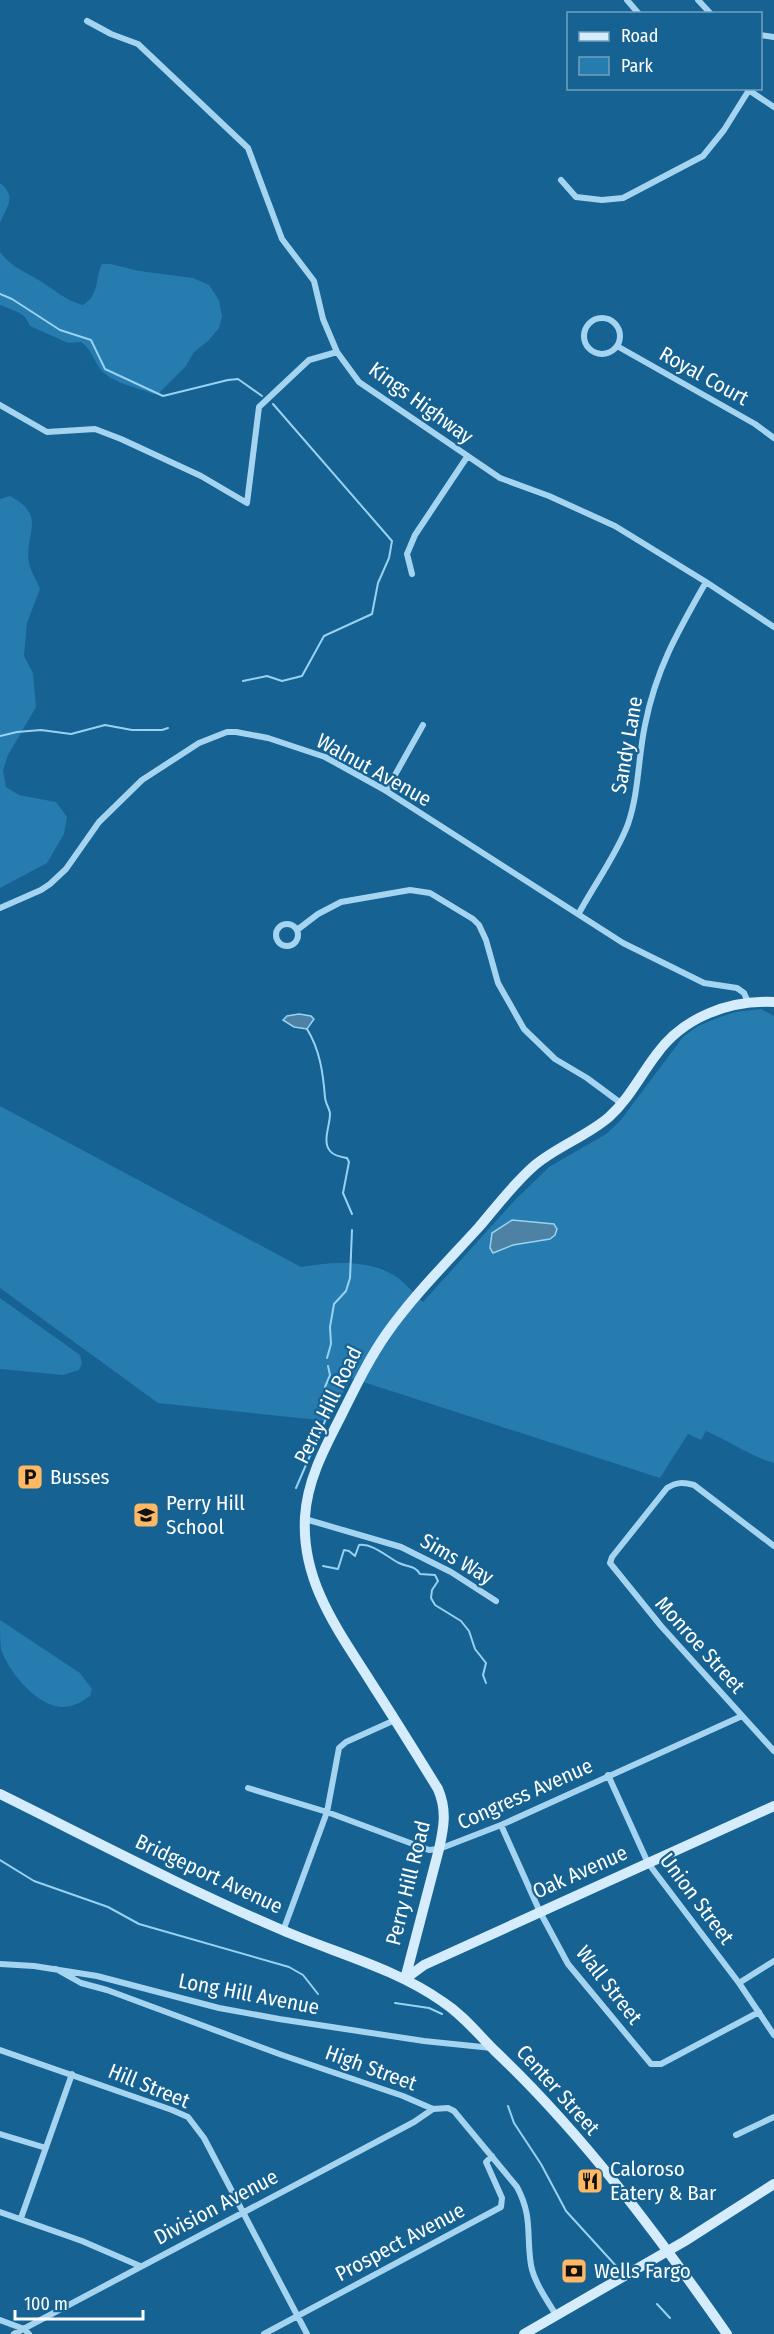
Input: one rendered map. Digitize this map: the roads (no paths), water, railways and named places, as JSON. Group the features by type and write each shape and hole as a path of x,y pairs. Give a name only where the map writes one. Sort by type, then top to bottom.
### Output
{"street":[{"path":"627,0 637,12"},
{"path":"698,0 709,12"},
{"name":"Kings Highway","path":"87,21 111,34 138,44 248,148 282,239 314,281 323,319 337,352 359,382 500,478 549,495 606,522 706,582 774,627"},
{"path":"561,180 576,197 602,200 623,198 703,156 724,130 747,90"},
{"path":"750,90 774,106"},
{"path":"601,318 612,321 619,330 620,338 617,346 607,353 592,351 584,339 588,326 593,320 601,318"},
{"name":"Royal Court","path":"617,346 755,423 774,438"},
{"path":"0,405 47,432 95,429 122,439 201,476 247,503 259,407 309,360 337,352"},
{"path":"412,574 407,554 415,535 467,457"},
{"name":"Sandy Lane","path":"579,913 627,825 637,787 644,727 654,683 669,647 706,582"},
{"path":"386,791 423,725"},
{"name":"Walnut Avenue","path":"0,908 50,884 66,869 99,822 142,780 199,743 227,732 268,738 325,757 386,791 623,943 704,983 740,990 748,1002"},
{"path":"297,930 318,914 341,902 410,890 430,893 479,925 486,940 498,983 524,1029 555,1059 587,1078 622,1104"},
{"name":"Perry Hill Road","path":"405,1979 439,1849 445,1816 442,1797 318,1595 308,1562 305,1518 312,1482 321,1457 364,1371 394,1324 524,1176 544,1159 598,1125 622,1104 657,1053 678,1031 713,1011 748,1002 774,1002"},
{"name":"Monroe Street","path":"774,1546 694,1485 686,1482 676,1483 667,1488 612,1557 610,1563 612,1569 774,1751"},
{"name":"Sims Way","path":"305,1518 401,1547 451,1572 496,1601"},
{"name":"Congress Avenue","path":"248,1788 327,1812 429,1850 439,1849 501,1825 742,1716"},
{"path":"283,1931 327,1812 339,1748 346,1742 395,1720"},
{"name":"Union Street","path":"608,1775 648,1863 739,1983 774,2035"},
{"name":"Bridgeport Avenue","path":"0,1794 220,1903 283,1931 405,1979"},
{"name":"Oak Avenue","path":"405,1979 424,1965 774,1806"},
{"name":"Wall Street","path":"501,1825 540,1912 568,1964 651,2064 661,2064 759,2012"},
{"path":"739,1983 774,1961"},
{"name":"Long Hill Avenue","path":"0,1964 56,1969 98,1976 219,2008 268,2017 493,2049"},
{"name":"High Street","path":"56,1969 81,1983 107,1990 433,2109 454,2110 518,2187 525,2201 534,2275 556,2315"},
{"name":"Center Street","path":"405,1979 451,2007 517,2070 549,2105 668,2250 728,2334"},
{"name":"Hill Street","path":"0,2050 188,2117 204,2138 307,2334"},
{"path":"21,2218 72,2074"},
{"name":"Division Avenue","path":"14,2334 27,2332 140,2266 414,2122 433,2109"},
{"path":"736,2135 774,2117"},
{"path":"0,2134 46,2148"},
{"name":"Prospect Avenue","path":"264,2334 501,2207 502,2198 486,2162 492,2156"},
{"path":"524,2334 722,2218 774,2184"},
{"path":"0,2211 140,2266"},
{"path":"0,2320 27,2332"}],"waterway":[{"path":"0,294 12,299 60,330 91,340 105,369 163,396 238,379 262,396"},
{"path":"243,681 267,676 282,681 302,676 324,636 372,614 378,583 389,558 392,541 273,404"},
{"path":"0,736 41,730 71,734 105,725 132,730 168,728"},
{"path":"307,1029 318,1053 325,1099 330,1112 326,1138 328,1147 334,1154 347,1158 349,1162 343,1193 352,1214"},
{"path":"327,1358 331,1344 330,1327 334,1304 346,1291 350,1278 352,1230"},
{"path":"296,1488 331,1407 325,1387 330,1375 328,1366"},
{"path":"323,1566 338,1569 344,1550 355,1556 359,1545 364,1545 375,1548 420,1574 435,1575 438,1581 432,1590 431,1598 435,1605 461,1621 469,1631 475,1649 486,1663 483,1675 486,1683"},
{"path":"0,1860 34,1881 108,1907 139,1924 289,1967 303,1975 318,1994"},
{"path":"395,2003 429,2008 442,2014"},
{"path":"508,2106 514,2123 541,2164 566,2211 617,2267"},
{"path":"657,2304 670,2318"}],"place":[{"name":"Busses","path":"30,1477"},
{"name":"Perry Hill School","path":"146,1515"},
{"name":"Caloroso Eatery & Bar","path":"590,2181"},
{"name":"Wells Fargo","path":"574,2271"}]}
